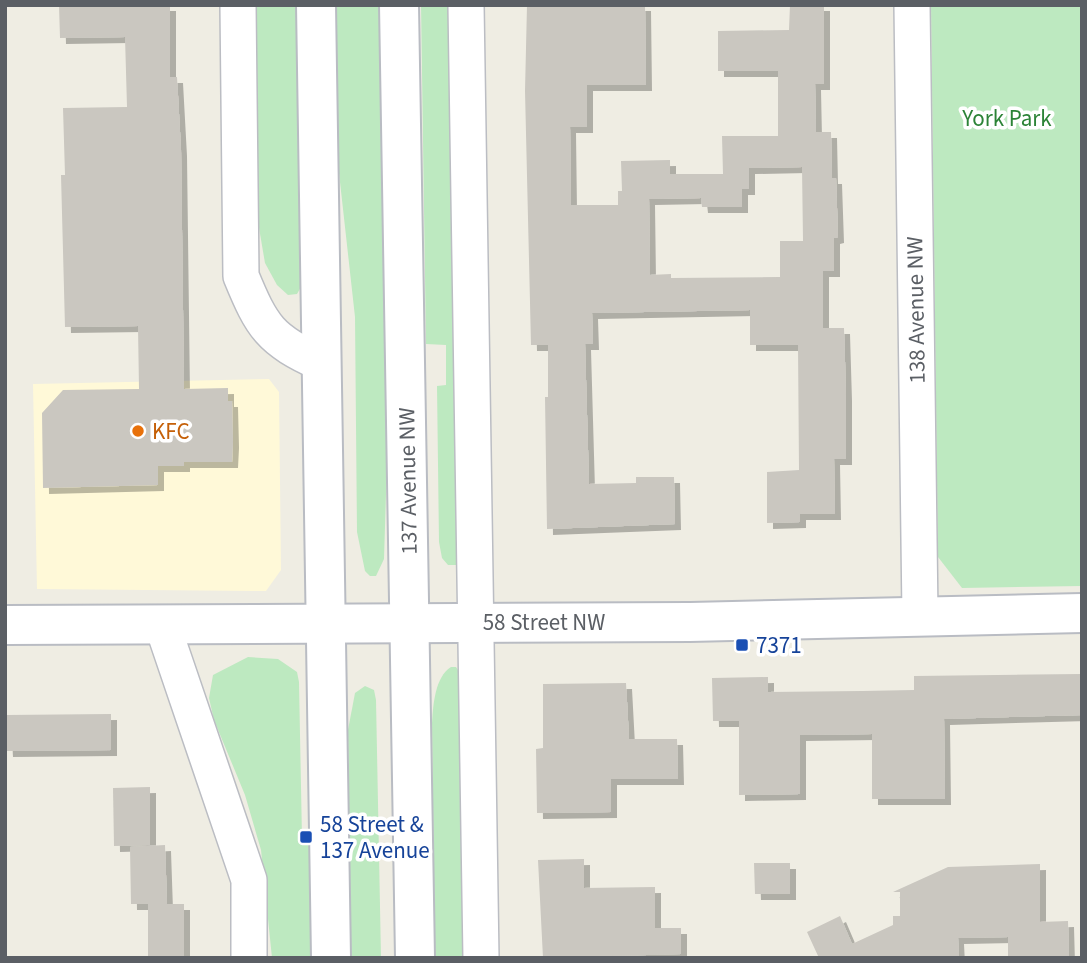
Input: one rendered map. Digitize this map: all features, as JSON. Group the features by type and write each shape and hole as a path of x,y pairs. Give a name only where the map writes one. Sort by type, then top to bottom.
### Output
{"main road":[{"path":"316,5 331,958"},
{"name":"137 Avenue NW","path":"399,5 415,958"},
{"name":"58 Street NW","path":"5,625 690,622 1082,613"}],"street":[{"path":"238,5 241,276 253,306 271,334 286,347 321,363"},
{"path":"467,5 481,958"},
{"name":"138 Avenue NW","path":"912,5 920,615"},
{"path":"162,624 249,880 249,958"}],"shaded area":[{"path":"269,379 279,392 281,570 266,591 37,589 33,384"}],"green space":[{"path":"255,5 299,5 302,285 297,294 288,295 277,285 265,263 258,222"},
{"path":"336,5 381,5 387,462 384,559 376,576 370,576 365,571 357,532 355,317 338,164"},
{"path":"421,5 450,5 459,554 456,565 448,565 442,558 439,542 437,386 446,385 446,345 426,344"},
{"name":"York Park","path":"931,5 1082,5 1082,586 962,588 938,557"},
{"path":"248,657 278,659 297,672 302,838 310,839 312,958 272,958 261,850 245,795 214,720 209,698 213,675"},
{"path":"451,667 456,667 460,673 465,958 435,958 432,723 438,684"},
{"path":"365,686 374,690 376,700 381,958 351,958 348,730 355,693"}],"building":[{"path":"59,5 170,5 170,77 177,77 181,150 184,389 228,388 228,401 232,401 233,442 232,462 184,462 184,466 158,466 158,485 43,488 42,413 63,390 139,389 138,326 65,327 61,175 65,175 63,108 127,107 125,37 60,38"},
{"path":"527,5 645,5 646,85 587,85 587,127 570,127 571,205 618,205 618,191 622,191 621,161 670,160 670,174 723,174 722,136 778,136 778,71 718,71 718,31 789,30 790,5 824,5 824,84 815,84 816,132 831,132 838,237 834,238 834,271 823,271 823,328 844,328 846,395 846,459 834,459 835,514 800,514 800,522 767,523 767,472 799,470 798,345 750,345 750,310 592,313 593,344 585,344 589,484 636,483 636,477 674,477 675,524 547,529 545,397 548,397 548,345 531,345 525,91","holes":["802,167 803,241 780,241 780,277 671,278 671,274 650,275 649,199 701,198 702,207 742,207 742,189 749,189 749,168"]},
{"path":"1082,674 1082,715 944,719 945,799 872,799 872,734 800,735 800,794 739,795 739,721 713,721 712,678 768,677 768,692 862,691 914,690 914,676"},
{"path":"626,683 629,739 677,739 678,779 611,779 611,812 537,813 536,749 543,748 543,684"},
{"path":"111,714 111,750 7,751 5,715"},
{"path":"150,787 150,845 114,846 113,788"},
{"path":"165,845 167,904 184,904 184,958 148,958 148,904 131,904 130,847"},
{"path":"584,859 584,888 655,887 655,928 681,928 681,954 543,958 538,860"},
{"path":"754,863 790,863 790,894 755,894"},
{"path":"1040,864 1040,922 1068,921 1069,958 1008,958 1008,937 958,938 959,958 819,958 807,932 840,916 852,944 893,925 893,916 900,916 900,892 893,892 948,867"}],"place":[{"name":"KFC","path":"138,431"},
{"name":"7371","path":"742,645"},
{"name":"58 Street & 137 Avenue","path":"306,837"}]}
